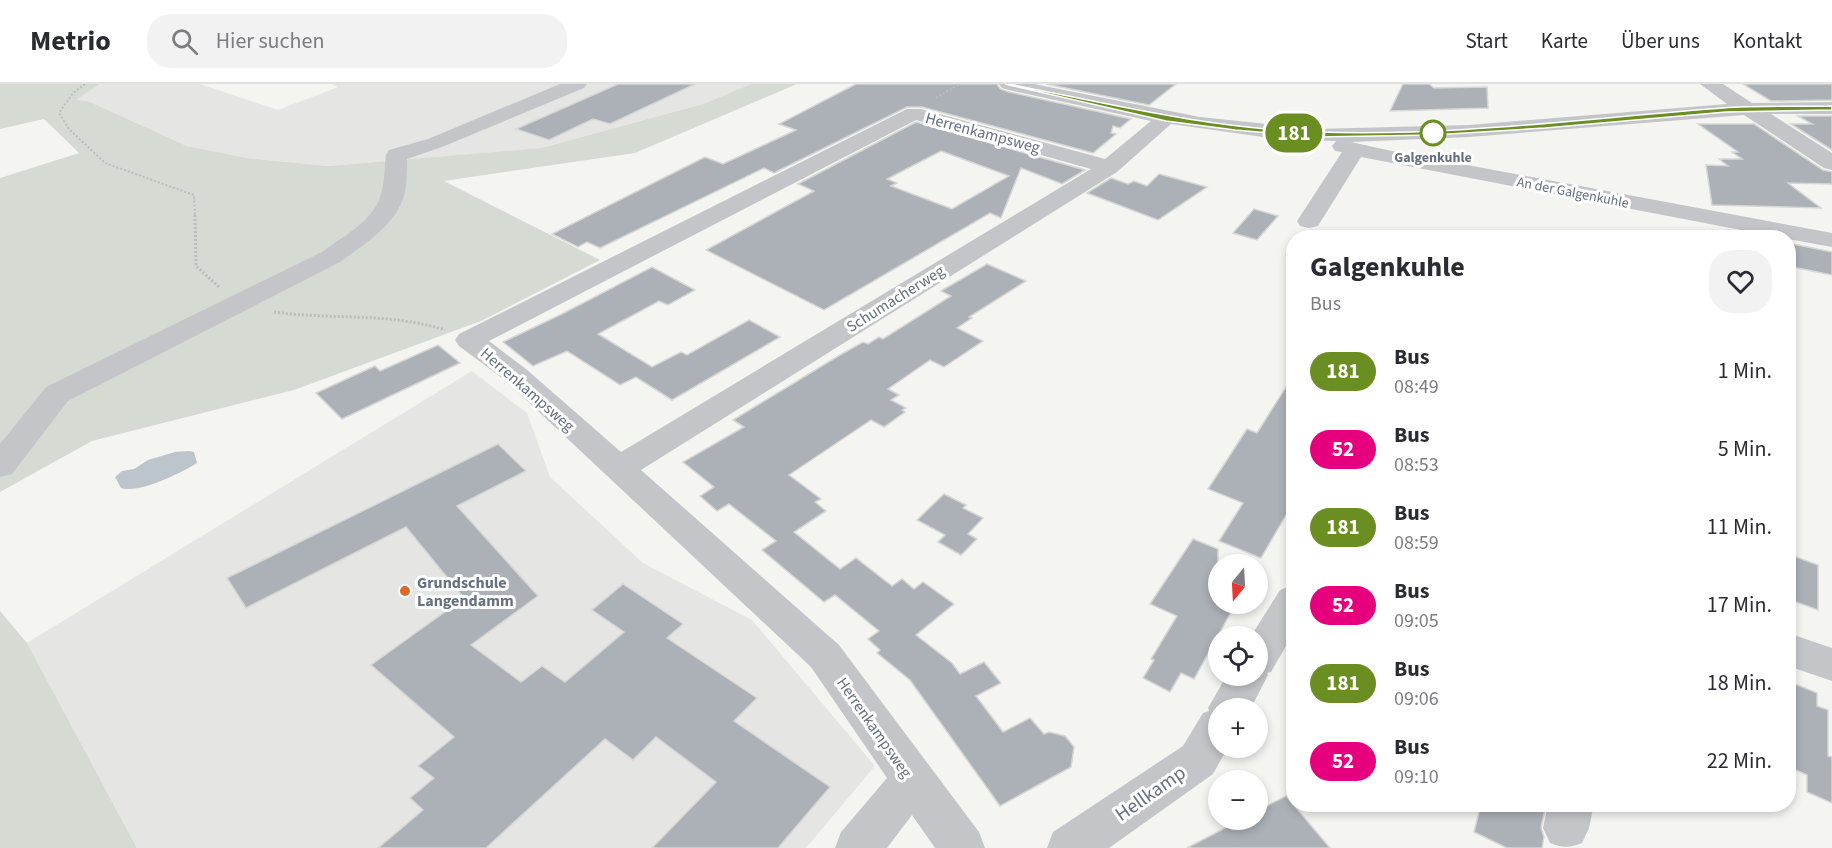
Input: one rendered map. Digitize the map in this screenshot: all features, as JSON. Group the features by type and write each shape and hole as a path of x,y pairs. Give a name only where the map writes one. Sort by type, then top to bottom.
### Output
{"street":[{"path":"1009,84 1166,118 1235,128 1316,135 1433,133 1749,109 1832,108"},
{"path":"1710,84 1832,163"},
{"path":"0,466 57,394 331,257 378,219 391,201 396,155 435,143 559,86"},
{"name":"Herrenkampsweg","path":"962,848 825,656 516,375 469,340 914,113 1109,167"},
{"name":"Schumacherweg","path":"618,469 1109,167 1166,118"},
{"name":"An der Galgenkuhle","path":"1316,135 1355,149 1387,157 1778,230"},
{"path":"1309,221 1355,149"},
{"name":"An der Galgenkuhle","path":"1796,233 1832,240"},
{"path":"1268,642 1286,612"},
{"path":"1796,652 1832,665"},
{"name":"Hellkamp","path":"1070,848 1198,760 1208,743"},
{"path":"858,848 913,780"}],"path":[{"path":"85,84 73,93 59,113 69,129 105,163 194,195 196,266 237,304 282,314 431,324 469,340"}],"shaded area":[{"path":"0,84 100,84 76,100 88,101 187,146 247,158 328,166 541,148 703,104 751,84 797,84 635,153 444,181 600,260 481,321 294,390 92,441 0,492 0,178 79,153 44,119 0,129"},
{"path":"100,84 200,84 278,110 338,87 331,84 751,84 703,104 541,148 328,166 247,158 187,146 88,101 75,100"},
{"name":"Grundschule Langendamm","path":"472,371 527,413 550,477 643,563 752,620 875,766 806,848 137,848 27,643"},
{"path":"175,452 194,452 197,463 160,482 129,489 121,488 115,477 122,471 134,469 148,460"},
{"path":"0,611 27,643 137,848 0,848"}],"building":[{"path":"618,84 695,84 610,124 593,119 549,140 516,129"},
{"path":"856,84 997,84 1000,89 1009,92 1131,119 1120,128 1113,126 1111,133 1116,134 1093,153 922,107 907,107 774,173 764,168 600,248 587,242 578,247 552,234 705,157 723,164 796,130 779,124"},
{"path":"1046,84 1176,84 1149,105"},
{"path":"1403,84 1429,84 1434,88 1487,87 1488,108 1390,111"},
{"path":"1743,84 1832,84 1832,100 1771,101"},
{"path":"1798,116 1832,116 1832,150 1791,124 1812,124"},
{"path":"916,122 1085,170 1062,184 1021,168 1001,218 990,213 824,310 706,250 814,191 798,184","holes":["941,151 1009,176 952,209 891,186 897,183 887,179"]},
{"path":"1698,124 1754,124 1823,170 1832,172 1832,184 1788,183 1821,208 1712,205 1706,165 1728,166 1719,159 1742,159 1732,152 1738,152"},
{"path":"1159,174 1207,187 1158,220 1087,193 1111,178 1128,184 1134,181 1147,186"},
{"path":"1254,209 1278,216 1257,240 1233,233"},
{"path":"1796,245 1832,252 1832,275 1796,268"},
{"path":"987,264 1026,281 969,317 972,318 957,328 983,341 944,367 930,360 888,389 899,395 891,400 906,408 902,410 905,412 884,427 871,420 789,475 821,499 815,502 826,511 794,532 840,569 856,558 892,586 902,579 914,589 923,582 954,604 916,635 952,663 960,674 984,662 1001,683 976,696 1003,732 1030,718 1044,734 1049,732 1065,736 1074,747 1071,767 1000,806 910,680 877,653 880,650 868,639 879,631 835,595 824,602 762,550 776,541 729,504 717,511 700,496 714,487 683,462 744,427 733,420 863,342 868,344 879,337 883,339 951,296 941,291"},
{"path":"652,267 695,290 668,305 659,301 598,334 652,367 681,352 687,355 749,320 780,337 672,400 636,377 620,385 567,351 533,366 503,342 562,314"},
{"path":"438,345 460,363 342,419 316,393 375,366 380,371"},
{"path":"1286,387 1286,515 1263,554 1251,554 1219,541 1243,503 1208,489 1247,429 1257,433"},
{"path":"498,444 526,471 457,506 538,596 471,645 521,682 542,666 565,682 624,632 592,610 623,584 683,624 667,638 757,698 734,721 830,787 778,848 652,848 716,782 656,737 633,760 605,739 486,848 378,848 423,810 410,798 434,778 418,766 454,737 371,665 464,598 406,527 246,608 227,578"},
{"path":"944,494 966,505 963,508 983,518 968,534 977,539 961,555 938,542 945,535 917,520"},
{"path":"1193,539 1218,549 1218,554 1208,554 1208,614 1230,614 1223,626 1208,626 1208,654 1194,679 1181,673 1170,692 1143,678 1154,660 1151,659 1177,616 1150,604"},
{"path":"1796,557 1818,565 1818,610 1796,602"},
{"path":"1796,684 1817,693 1817,706 1828,710 1828,756 1832,757 1832,803 1807,792 1807,775 1796,770"},
{"path":"1286,796 1286,812 1300,812 1330,848 1187,848 1221,830 1268,830 1268,805"},
{"path":"1479,812 1544,812 1541,828 1544,837 1542,848 1507,848 1474,832"}],"bus line":[{"name":"181","path":"1009,84 1145,115 1235,128 1316,135 1433,133 1726,110 1832,108"}],"place":[{"name":"Galgenkuhle","path":"1433,133"},
{"name":"Grundschule Langendamm","path":"405,591"}]}
